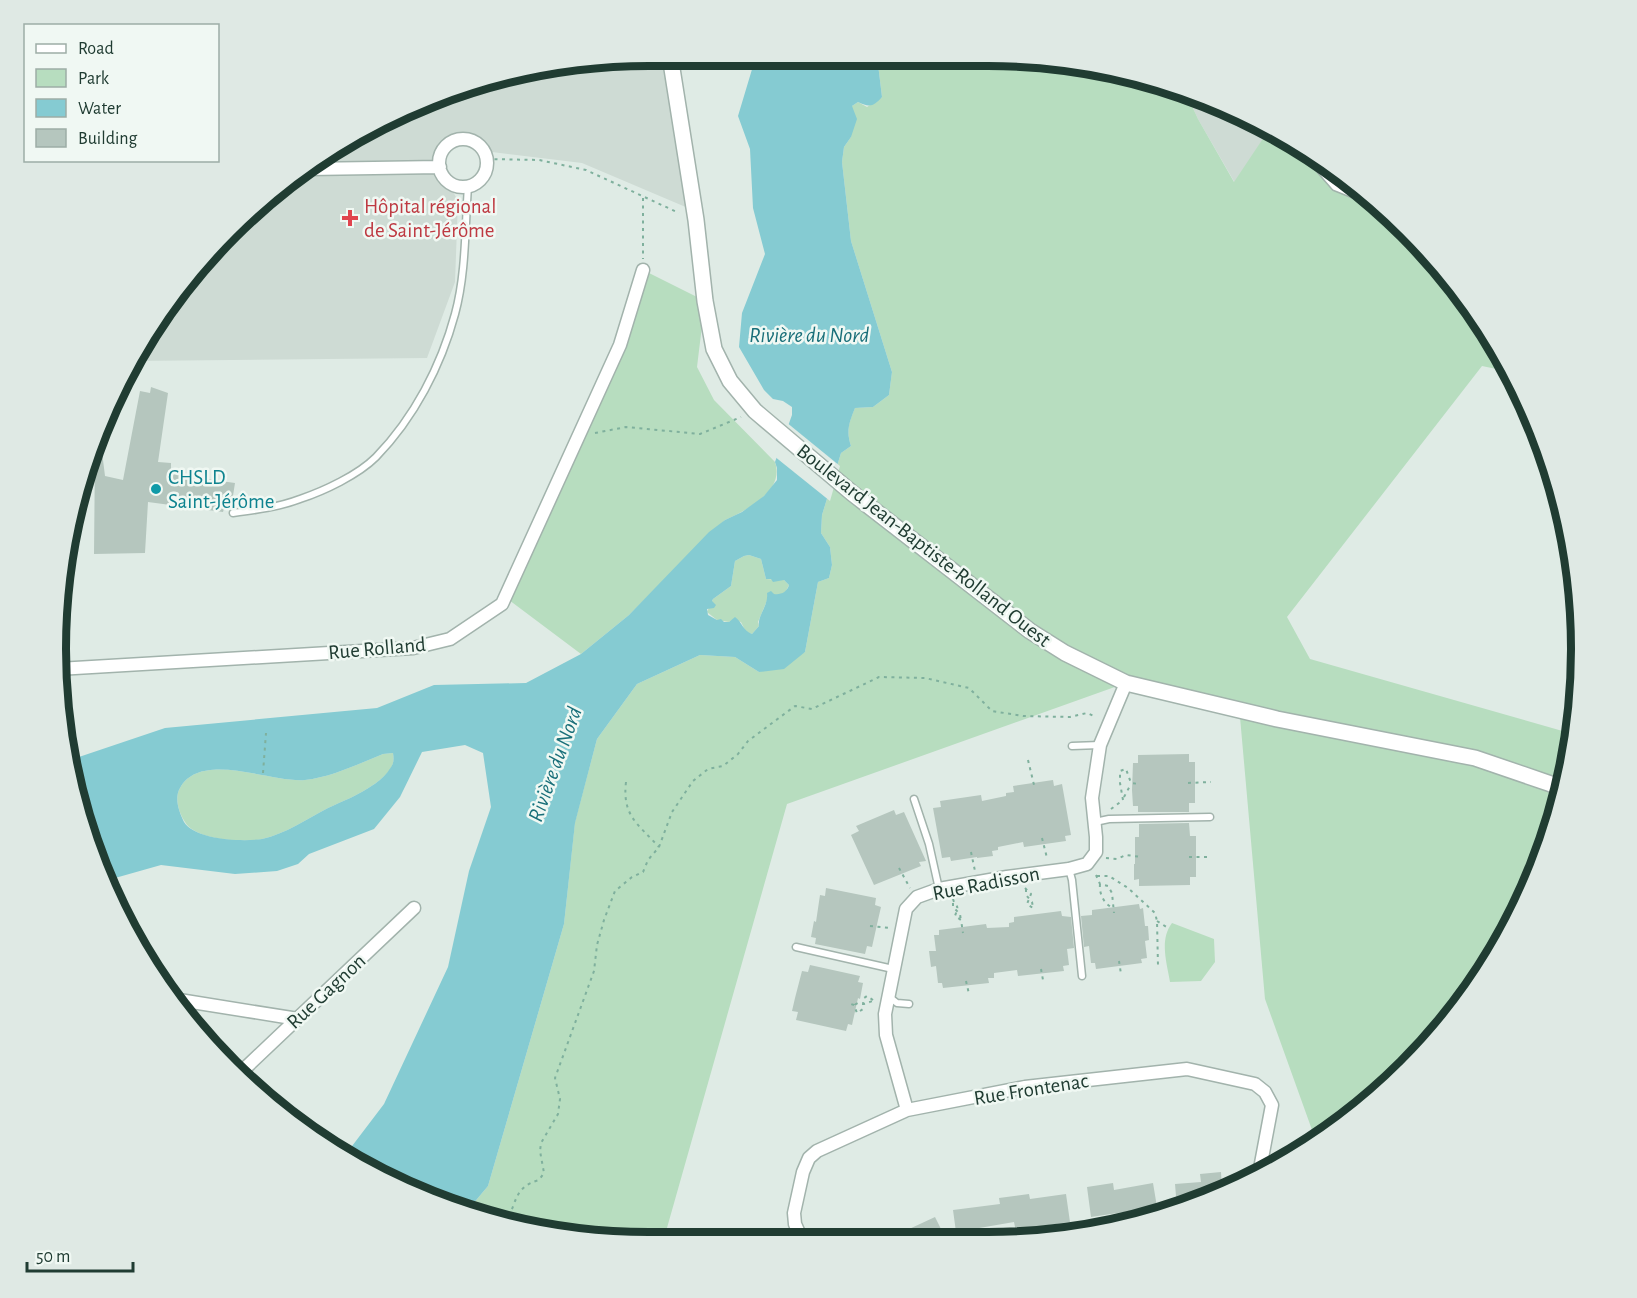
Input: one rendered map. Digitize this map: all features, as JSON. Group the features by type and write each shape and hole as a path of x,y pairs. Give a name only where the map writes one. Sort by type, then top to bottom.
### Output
{"street":[{"name":"Boulevard Jean-Baptiste-Rolland Ouest","path":"672,66 714,349 730,381 755,411 852,493 1030,631 1065,652 1126,682 1276,718 1475,758 1554,786"},
{"path":"459,139 475,142 484,151 487,159 484,176 478,182 468,186 460,187 448,181 440,166 444,148 450,142 459,139"},
{"path":"318,169 440,166"},
{"name":"Rue Rolland","path":"67,668 413,648 450,639 502,604 620,345 643,270"},
{"path":"1087,864 1096,852 1092,798 1100,745 1126,682"},
{"name":"Rue Radisson","path":"908,1110 886,1035 887,1000 906,909 917,897 939,889 1069,869 1087,864"},
{"name":"Rue Gagnon","path":"245,1068 414,908"},
{"path":"184,1001 297,1018"},
{"name":"Rue Frontenac","path":"799,1232 794,1213 803,1172 809,1158 830,1145 908,1110 1025,1087 1187,1069 1255,1084 1264,1092 1272,1105 1261,1164"}],"lane":[{"path":"1319,169 1335,188 1353,195"},
{"path":"233,513 299,500 328,488 375,458 398,430 421,397 441,355 455,313 461,280 468,186"},
{"path":"1072,746 1100,745"},
{"path":"914,799 929,844 939,889"},
{"path":"1095,822 1109,819 1210,817"},
{"path":"1069,869 1082,976"},
{"path":"796,947 894,969"},
{"path":"887,1000 909,1004"}],"path":[{"path":"487,159 539,160 586,170 696,220"},
{"path":"643,197 643,270"},
{"path":"578,437 626,428 700,434 755,411"},
{"path":"509,1215 519,1190 529,1182 539,1180 544,1173 541,1143 558,1114 560,1099 555,1078 594,971 597,945 615,891 632,877 643,872 648,860 659,847 672,812 693,781 708,769 723,766 738,754 748,741 795,706 812,709 879,677 925,678 969,688 992,711 1023,716 1070,717 1087,713 1110,723"},
{"path":"263,773 266,733"},
{"path":"1028,760 1035,789"},
{"path":"1109,819 1108,811 1124,797 1131,783 1126,769 1120,771 1120,783 1124,797"},
{"path":"626,782 624,799 629,814 659,847"},
{"path":"1188,783 1212,782"},
{"path":"1131,783 1140,784"},
{"path":"1042,838 1051,871"},
{"path":"971,852 978,882"},
{"path":"1096,852 1109,859 1117,859 1126,855 1141,857"},
{"path":"1189,857 1209,856"},
{"path":"1087,864 1097,876 1100,884 1099,891 1104,901 1113,908"},
{"path":"898,868 917,897"},
{"path":"1023,875 1026,896 1032,902 1033,910"},
{"path":"1097,876 1109,876 1128,888 1155,913 1158,966"},
{"path":"1100,884 1108,886 1112,893 1114,913"},
{"path":"953,900 958,906 955,916 961,920 963,933"},
{"path":"1157,921 1168,928"},
{"path":"870,926 889,927 902,931"},
{"path":"1119,961 1121,974"},
{"path":"1041,969 1043,980"},
{"path":"966,981 969,994"},
{"path":"873,1001 867,996 864,998 863,1005 861,1012 857,1013 853,1005 858,1003 863,1005 873,1001 887,1000"}],"shaded area":[{"name":"Hôpital régional de Saint-Jérôme","path":"670,66 688,208 582,163 484,151 475,142 459,139 444,148 440,155 440,167 458,201 455,282 427,358 142,361 186,294 237,237 294,186 357,144 426,110 498,86 573,71 611,67"},
{"path":"1190,103 1265,136 1235,183"},
{"path":"1329,176 1350,192 1335,187"}],"green space":[{"path":"878,66 1026,67 1102,77 1175,97 1190,103 1234,182 1265,136 1312,164 1332,178 1335,184 1344,187 1400,237 1451,294 1473,325 1499,370 1482,366 1287,617 1310,659 1565,732 1551,800 1527,872 1493,940 1451,1004 1400,1061 1343,1112 1313,1133 1265,999 1240,717 1126,683 787,804 666,1232 611,1231 573,1227 535,1221 473,1204 488,1186 564,924 575,822 597,739 637,684 700,655 735,657 759,672 805,652 818,582 829,578 832,565 830,547 821,533 822,515 841,453 851,446 848,431 851,418 855,408 873,407 889,395 892,372 851,241 842,162 844,147 851,137 852,106 858,102 867,107 882,97"},
{"path":"643,270 705,301 697,367 714,400 775,462 777,472 774,482 762,498 744,511 725,520 629,615 581,654 505,597 619,345"},
{"path":"749,555 761,559 766,579 784,580 789,585 785,593 768,598 758,622 759,626 752,634 746,632 741,622 717,620 707,612 713,599 731,586 735,561"},
{"path":"393,753 390,770 368,789 271,837 243,841 220,839 199,833 185,822 178,805 177,796 180,788 190,777 204,771 238,771 291,780 305,780 335,773 383,754"},
{"path":"1172,923 1214,939 1215,962 1201,981 1170,982 1165,944"}],"water":[{"name":"Rivière du Nord","path":"753,66 878,66 882,97 872,105 858,102 852,106 857,119 851,137 844,147 842,162 851,241 892,372 889,395 873,407 855,408 851,418 848,431 851,446 841,453 822,515 821,533 830,547 832,565 829,578 818,582 805,652 784,669 759,672 735,657 700,655 637,684 597,739 575,823 564,924 488,1186 473,1204 426,1188 350,1149 384,1104 448,967 469,871 491,807 483,753 465,745 422,752 400,797 374,829 309,854 298,864 277,871 235,874 161,865 113,879 86,800 76,758 165,728 377,708 434,685 526,683 581,654 629,615 709,532 764,496 777,480 775,462 792,415 792,407 783,401 773,399 764,390 739,347 742,313 765,254 753,208 750,149 738,116","holes":["749,555 761,559 766,579 771,579 773,582 784,580 789,585 787,590 781,593 774,594 771,591 767,593 759,626 752,634 735,617 729,622 724,622 708,615 707,609 714,608 716,605 713,599 731,586 735,561","393,753 393,762 382,778 368,789 287,830 262,839 232,840 198,833 184,822 177,801 180,788 190,777 204,771 238,771 291,780 305,780 335,773 383,754"]}],"pier":[{"path":"786,422 840,466 830,501 774,456"}],"building":[{"name":"CHSLD Saint-Jérôme","path":"151,387 168,393 158,462 171,463 171,474 235,483 232,502 226,502 223,512 148,502 145,553 94,554 95,469 97,462 102,452 105,476 123,480 140,391 150,393"},
{"path":"1189,754 1189,762 1195,762 1195,803 1189,803 1189,812 1138,812 1138,806 1133,806 1132,790 1133,763 1138,763 1138,755"},
{"path":"1053,780 1054,786 1062,784 1071,835 1065,836 1066,841 1024,847 1023,842 998,847 998,850 992,851 993,856 951,861 950,857 942,858 933,808 941,807 940,801 981,795 982,801 1006,796 1006,793 1014,792 1013,786"},
{"path":"894,810 896,815 904,812 926,861 919,862 921,866 874,885 851,835 859,831 856,826"},
{"path":"1189,823 1190,836 1196,836 1196,877 1190,877 1190,885 1139,886 1139,879 1134,880 1134,864 1135,837 1139,837 1139,824"},
{"path":"826,888 876,898 875,905 881,907 872,947 867,946 865,954 815,944 816,938 811,937 814,921 816,922 820,895 825,896"},
{"path":"1139,904 1140,909 1143,908 1145,926 1148,926 1149,940 1145,941 1147,958 1141,959 1142,963 1096,969 1095,963 1091,963 1089,946 1084,947 1081,916 1092,915 1092,910"},
{"path":"1061,911 1062,916 1071,917 1074,948 1067,949 1069,965 1063,966 1064,971 1018,976 1017,970 994,973 994,978 988,978 989,983 943,988 942,983 938,983 936,966 931,967 929,951 936,951 934,935 939,935 939,930 986,924 987,928 1009,927 1009,923 1014,922 1014,917"},
{"path":"810,965 860,976 858,982 863,983 860,999 858,998 852,1025 848,1024 846,1031 796,1020 798,1012 792,1011 795,998 802,971 808,972"},
{"path":"1221,1172 1222,1183 1176,1201 1175,1184 1201,1182 1200,1174"},
{"path":"1113,1183 1114,1190 1153,1183 1157,1207 1091,1217 1087,1187"},
{"path":"1029,1194 1030,1199 1066,1194 1070,1222 1016,1231 1014,1222 956,1232 953,1210 1000,1204 999,1198"},
{"path":"935,1217 942,1232 908,1232 907,1230"},
{"path":"858,1228 860,1232 848,1232"}],"place":[{"name":"Hôpital régional de Saint-Jérôme","path":"350,218"},
{"name":"CHSLD Saint-Jérôme","path":"156,489"}]}
